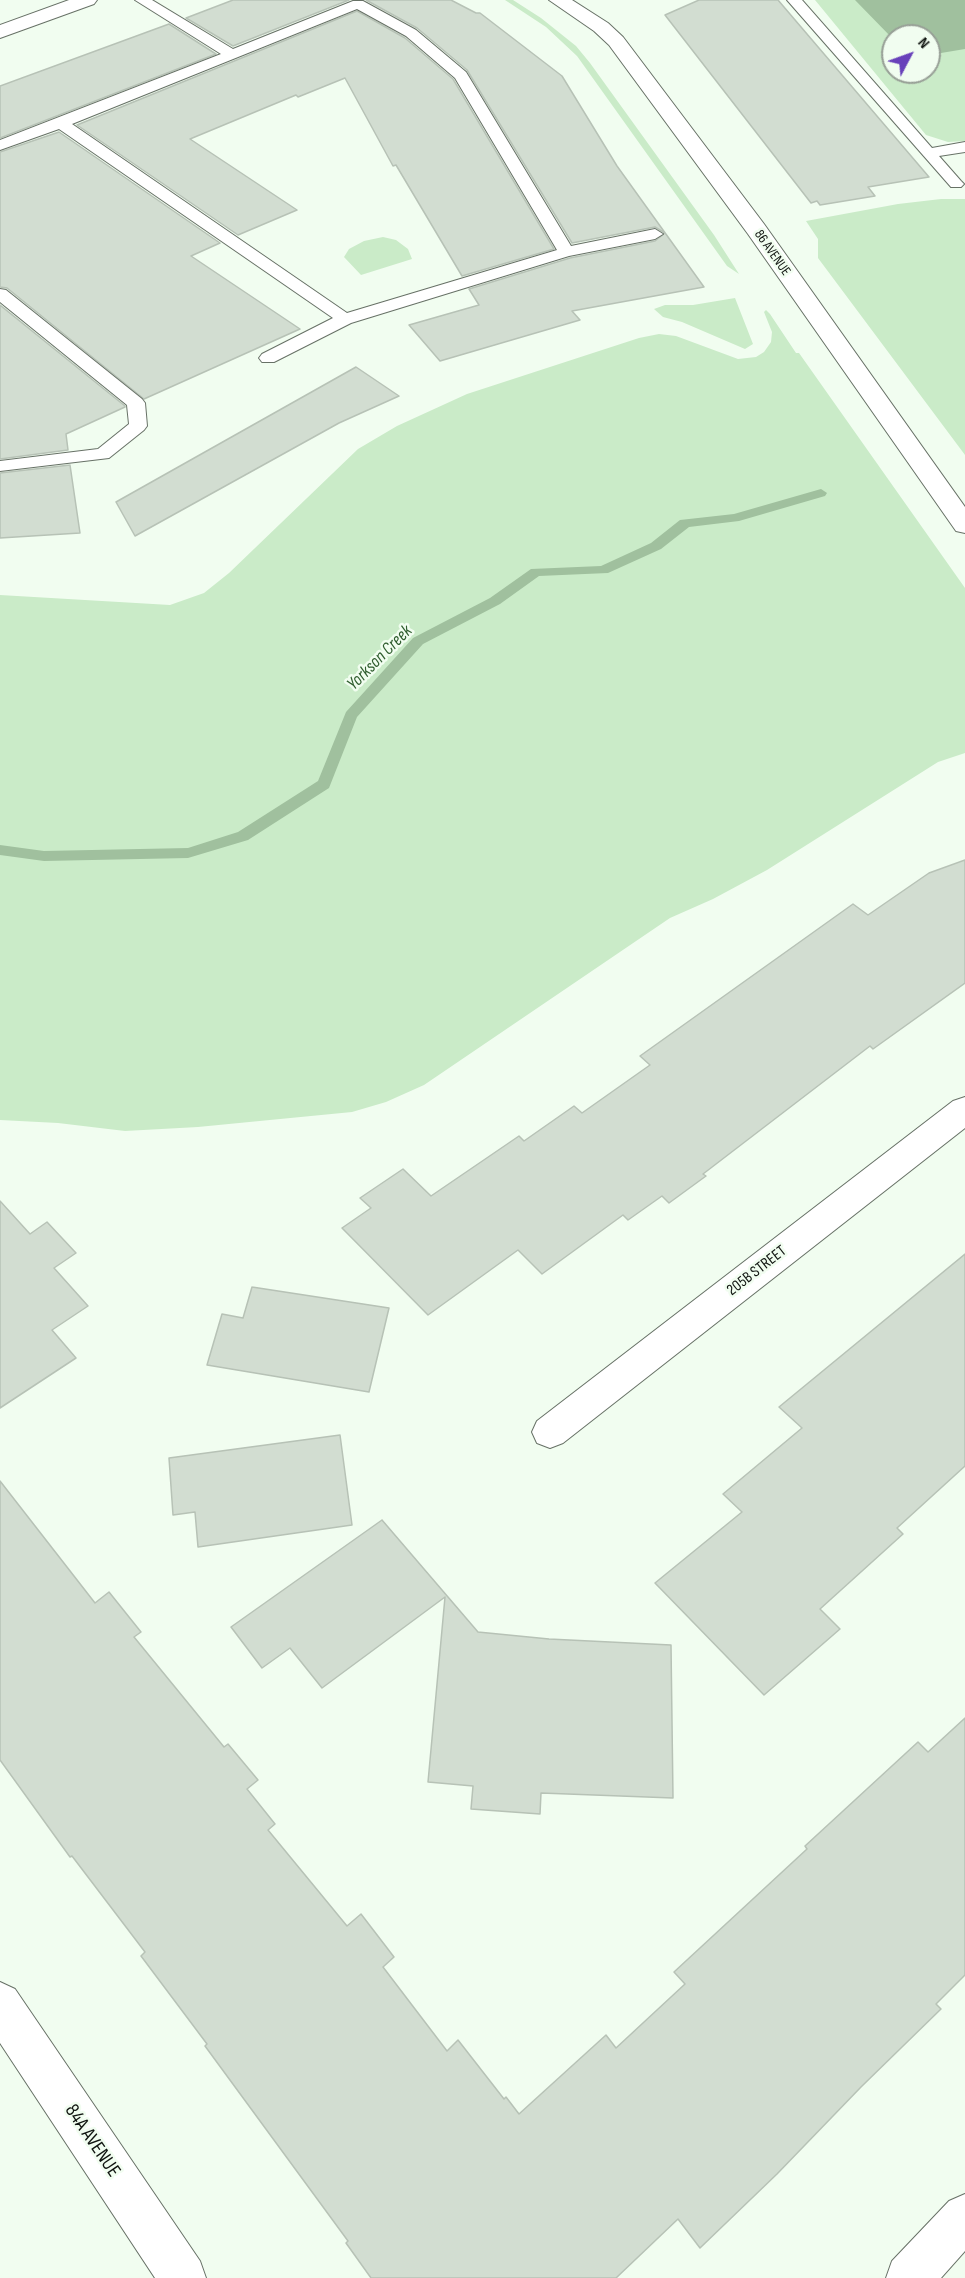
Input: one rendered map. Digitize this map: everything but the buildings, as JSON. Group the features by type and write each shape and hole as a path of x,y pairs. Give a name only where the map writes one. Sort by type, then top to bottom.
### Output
{"street":[{"path":"0,32 87,0"},
{"name":"86 AVENUE","path":"559,0 601,27 616,41 756,229 965,525"},
{"name":"205B STREET","path":"550,1432 965,1110"},
{"name":"84A AVENUE","path":"0,2004 183,2278"},
{"path":"909,2278 965,2217"}],"lane":[{"path":"142,0 231,54"},
{"path":"794,0 956,184"},
{"path":"0,145 61,123 358,4 411,33 461,75 566,252"},
{"path":"61,123 345,320"},
{"path":"929,153 965,147"},
{"path":"268,358 345,320 566,252 655,234"},
{"path":"0,294 136,403 138,426 103,454 0,466"}],"shaded area":[{"path":"505,0 513,0 541,18 576,46 714,235 739,274 727,266 577,56 546,27"},
{"path":"815,0 965,0 965,141 948,142 926,135 884,84 941,84 941,24 881,24 881,80"},
{"path":"855,0 965,0 965,49 941,53 941,24 881,24 881,27"},
{"path":"965,199 965,455 818,258 818,239 806,221 898,204"},
{"path":"383,237 396,240 408,249 412,259 361,275 344,257 349,249 364,241"},
{"path":"735,298 753,344 745,349 682,322 663,317 654,309 665,305 693,305"},
{"path":"766,310 796,353 799,353 965,588 965,753 938,762 767,870 713,899 670,918 424,1085 386,1102 352,1112 198,1127 125,1131 58,1123 0,1120 0,595 170,605 204,593 229,573 358,449 397,426 467,394 639,338 659,334 676,336 738,359 756,357 764,352 771,342 772,332 764,312"}],"waterway":[{"name":"Yorkson Creek","path":"0,850 44,856 188,853 243,836 324,784 351,715 418,641 495,601 536,572 603,570 656,546 685,523 735,518 821,493"}]}
